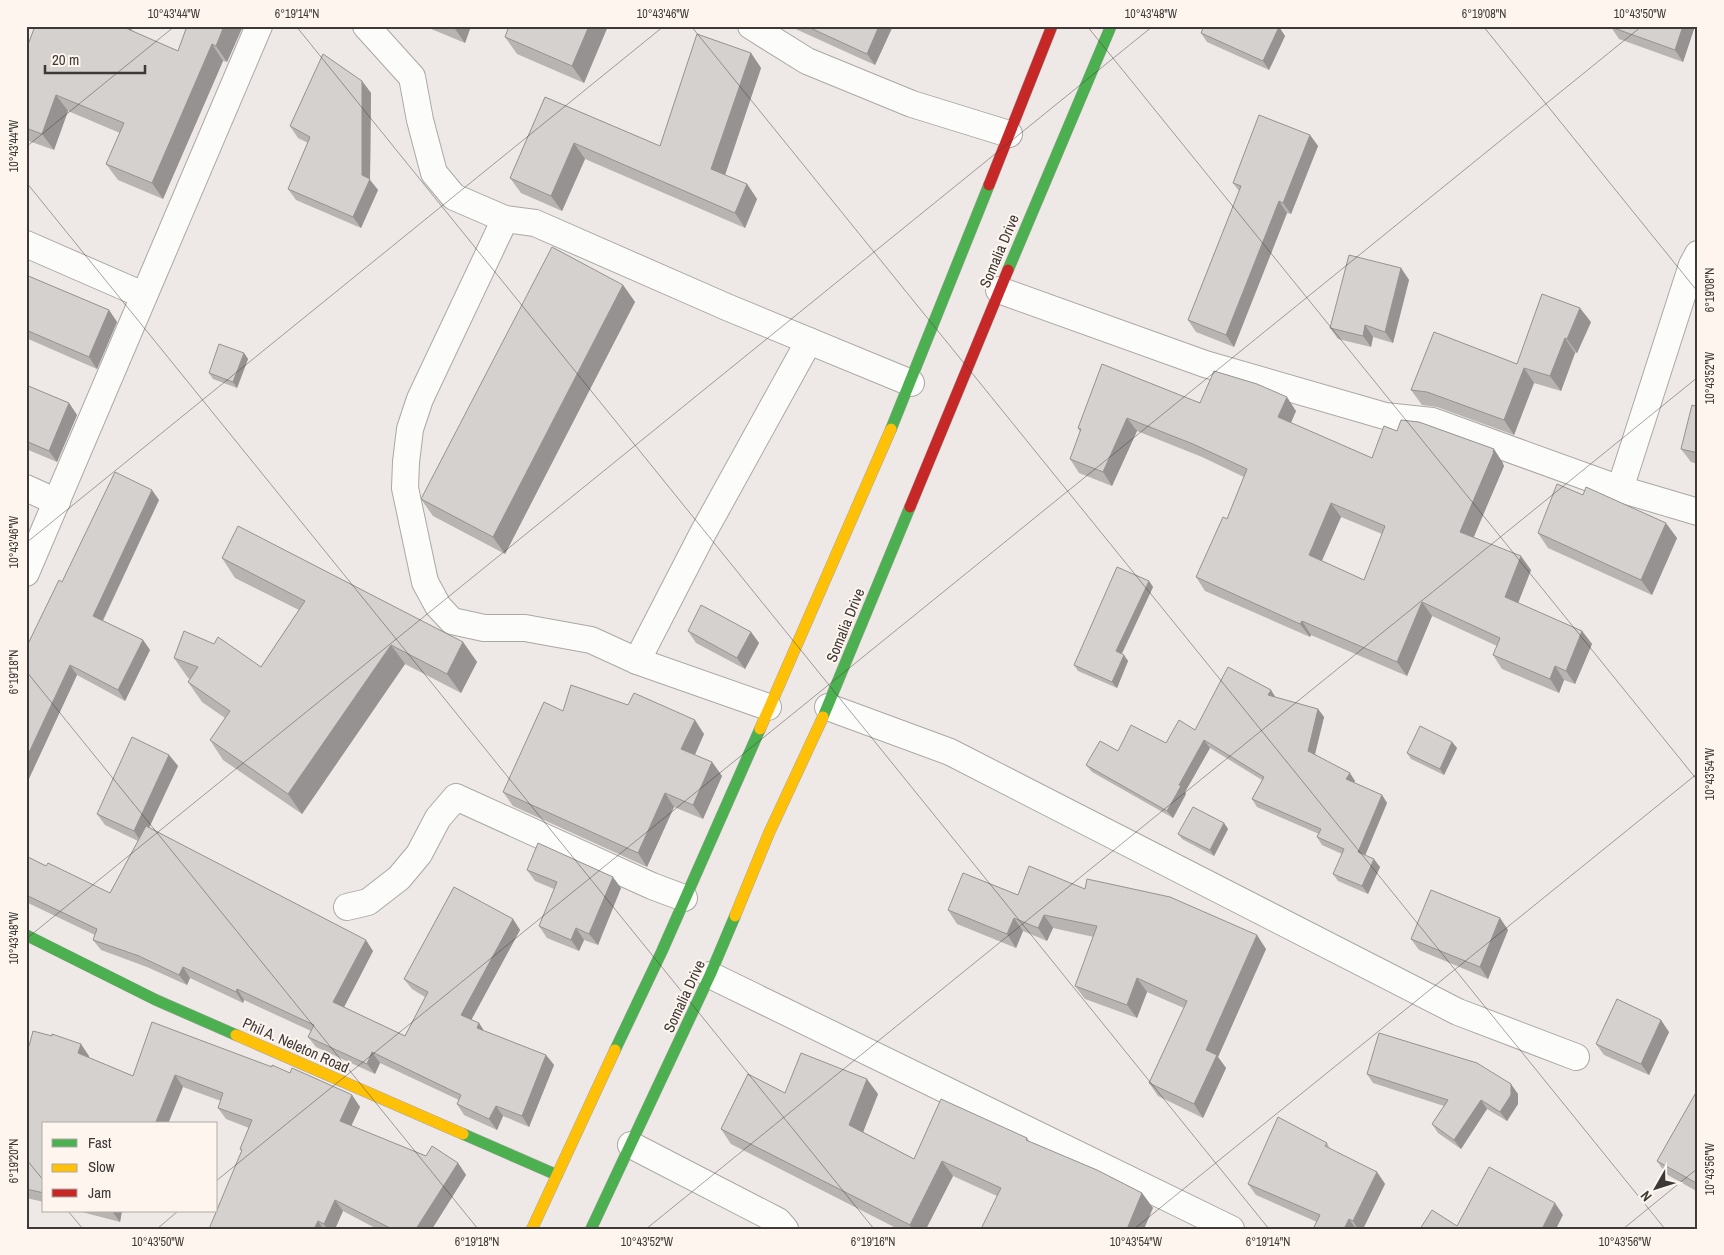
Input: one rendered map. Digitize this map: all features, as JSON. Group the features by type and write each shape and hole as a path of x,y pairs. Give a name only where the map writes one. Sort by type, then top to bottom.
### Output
{"main road":[{"path":"532,1229 653,969 862,497 911,383 1052,26"},
{"name":"Somalia Drive","path":"591,1229 710,976 770,833 828,706 999,290 1111,26"},
{"name":"Phil A. Neleton Road","path":"26,935 156,1000 556,1175"}],"street":[{"path":"26,573 259,26"},
{"path":"366,26 412,76 420,120 434,173 454,197 505,219 535,223 808,341 911,383"},
{"path":"751,26 807,61 912,104 1009,134"},
{"path":"505,219 420,399 410,429 406,462 406,488 425,582 438,606 452,621 484,628 524,628 591,640 637,661 768,707"},
{"path":"26,244 144,295"},
{"path":"1620,489 1692,264 1698,254"},
{"path":"999,290 1205,364 1385,416 1432,421 1620,489 1698,512"},
{"path":"637,661 703,533 808,341"},
{"path":"26,488 57,502"},
{"path":"828,706 950,752 1458,1012 1576,1057"},
{"path":"347,907 368,902 399,878 419,854 438,818 456,797 644,882 684,898"},
{"path":"710,976 1230,1229"},
{"path":"631,1145 778,1222 785,1229"}],"building":[{"path":"35,26 121,26 178,51 187,26 224,26 216,46 212,44 152,183 106,164 124,123 56,95 42,134 26,128 26,50"},
{"path":"509,26 589,26 572,66 505,37"},
{"path":"806,26 879,26 867,54"},
{"path":"1204,26 1279,27 1263,61 1201,33"},
{"path":"1612,26 1683,26 1675,50"},
{"path":"697,34 751,53 711,169 747,184 735,213 574,143 551,196 510,178 545,97 660,146"},
{"path":"323,54 362,81 362,175 370,179 353,217 288,189 310,137 290,126"},
{"path":"1259,115 1310,135 1283,203 1279,201 1226,335 1188,320 1241,186 1233,183"},
{"path":"552,247 623,285 493,537 421,499"},
{"path":"1349,255 1401,268 1385,332 1365,325 1363,336 1330,328"},
{"path":"26,275 109,310 89,357 26,330"},
{"path":"1542,294 1580,308 1567,339 1565,338 1550,376 1524,368 1504,420 1427,392 1411,390 1434,332 1517,364"},
{"path":"219,344 244,353 233,382 209,373"},
{"path":"1102,364 1200,403 1214,371 1257,384 1287,397 1278,417 1372,458 1384,426 1397,431 1401,420 1419,422 1494,449 1460,532 1521,556 1505,597 1582,631 1566,671 1555,666 1550,679 1493,655 1500,638 1422,602 1397,662 1302,621 1300,624 1196,577 1223,517 1227,519 1247,469 1193,444 1127,418 1103,472 1070,459 1081,429 1078,428","holes":["1331,503 1385,526 1364,580 1309,555"]},
{"path":"26,385 69,403 49,451 26,441"},
{"path":"1692,405 1698,407 1698,453 1681,449"},
{"path":"115,472 152,490 93,616 143,640 118,690 70,665 26,759 26,648 59,580 62,582"},
{"path":"1557,484 1583,495 1586,487 1666,523 1641,580 1538,533"},
{"path":"238,526 463,642 447,674 391,645 288,794 210,740 230,711 188,682 198,667 174,658 184,631 214,644 218,637 261,667 305,601 222,558"},
{"path":"1117,567 1149,581 1116,651 1124,655 1112,682 1074,665"},
{"path":"701,605 751,632 737,658 688,631"},
{"path":"1228,667 1271,690 1268,695 1318,709 1308,751 1350,773 1346,779 1382,795 1358,852 1374,859 1362,886 1333,874 1344,849 1317,837 1321,829 1252,799 1264,777 1204,740 1167,811 1086,765 1100,741 1118,751 1131,725 1166,743 1179,720 1195,730"},
{"path":"571,685 628,705 634,693 695,720 681,749 712,762 693,805 665,793 638,853 503,792 544,702 563,711"},
{"path":"1420,726 1452,742 1440,769 1407,753"},
{"path":"132,737 169,755 134,831 97,814"},
{"path":"1193,807 1224,823 1210,850 1178,834"},
{"path":"146,826 366,940 333,1002 405,1036 428,992 404,979 454,887 513,919 461,1015 479,1023 477,1028 546,1055 522,1116 496,1106 489,1119 457,1104 461,1095 372,1052 367,1064 308,1037 314,1025 237,989 236,992 183,967 179,975 139,956 93,940 97,929 26,895 26,856 46,866 48,863 110,893"},
{"path":"538,843 613,877 589,934 576,928 571,940 539,926 557,882 527,870"},
{"path":"1029,866 1085,889 1087,879 1170,897 1257,935 1206,1050 1217,1055 1194,1104 1149,1083 1187,1001 1137,978 1127,1005 1075,986 1097,926 1044,915 1038,928 1014,918 1007,934 948,910 963,873 1018,895"},
{"path":"1431,890 1500,918 1480,967 1411,939"},
{"path":"1617,999 1661,1020 1641,1064 1596,1044"},
{"path":"152,1022 290,1073 292,1068 348,1093 352,1095 340,1121 426,1156 432,1146 458,1163 416,1229 392,1229 335,1200 324,1224 318,1221 314,1229 209,1229 216,1212 218,1212 218,1207 242,1150 240,1149 252,1120 218,1108 223,1093 175,1075 156,1122 42,1122 42,1193 26,1189 26,1046 29,1046 33,1031 52,1036 52,1034 81,1044 78,1053 133,1076"},
{"path":"1379,1033 1477,1063 1511,1084 1511,1095 1500,1112 1481,1100 1454,1140 1432,1124 1448,1100 1367,1074"},
{"path":"801,1053 867,1079 849,1125 914,1159 941,1099 1027,1138 1026,1140 1097,1170 1142,1193 1127,1229 981,1229 1001,1188 942,1161 910,1225 721,1129 748,1074 785,1093"},
{"path":"1698,1089 1698,1184 1657,1161"},
{"path":"1278,1117 1327,1143 1325,1146 1377,1172 1353,1221 1349,1219 1344,1229 1318,1229 1314,1227 1320,1215 1248,1184"},
{"path":"1489,1167 1555,1203 1542,1229 1420,1229 1432,1210 1457,1226"}],"traffic: fast":[{"path":"1008,270 1111,26"},
{"path":"891,429 989,185"},
{"path":"823,717 910,507"},
{"path":"615,1050 662,951 760,729"},
{"path":"591,1229 710,975 735,916"},
{"path":"26,935 156,1000 236,1035"},
{"path":"463,1134 557,1175"}],"traffic: slow":[{"path":"760,729 891,429"},
{"path":"735,916 769,833 823,717"},
{"path":"236,1035 463,1134"},
{"path":"532,1229 615,1050"}],"traffic: jam":[{"path":"989,185 1052,26"},
{"path":"910,507 1008,270"}]}
